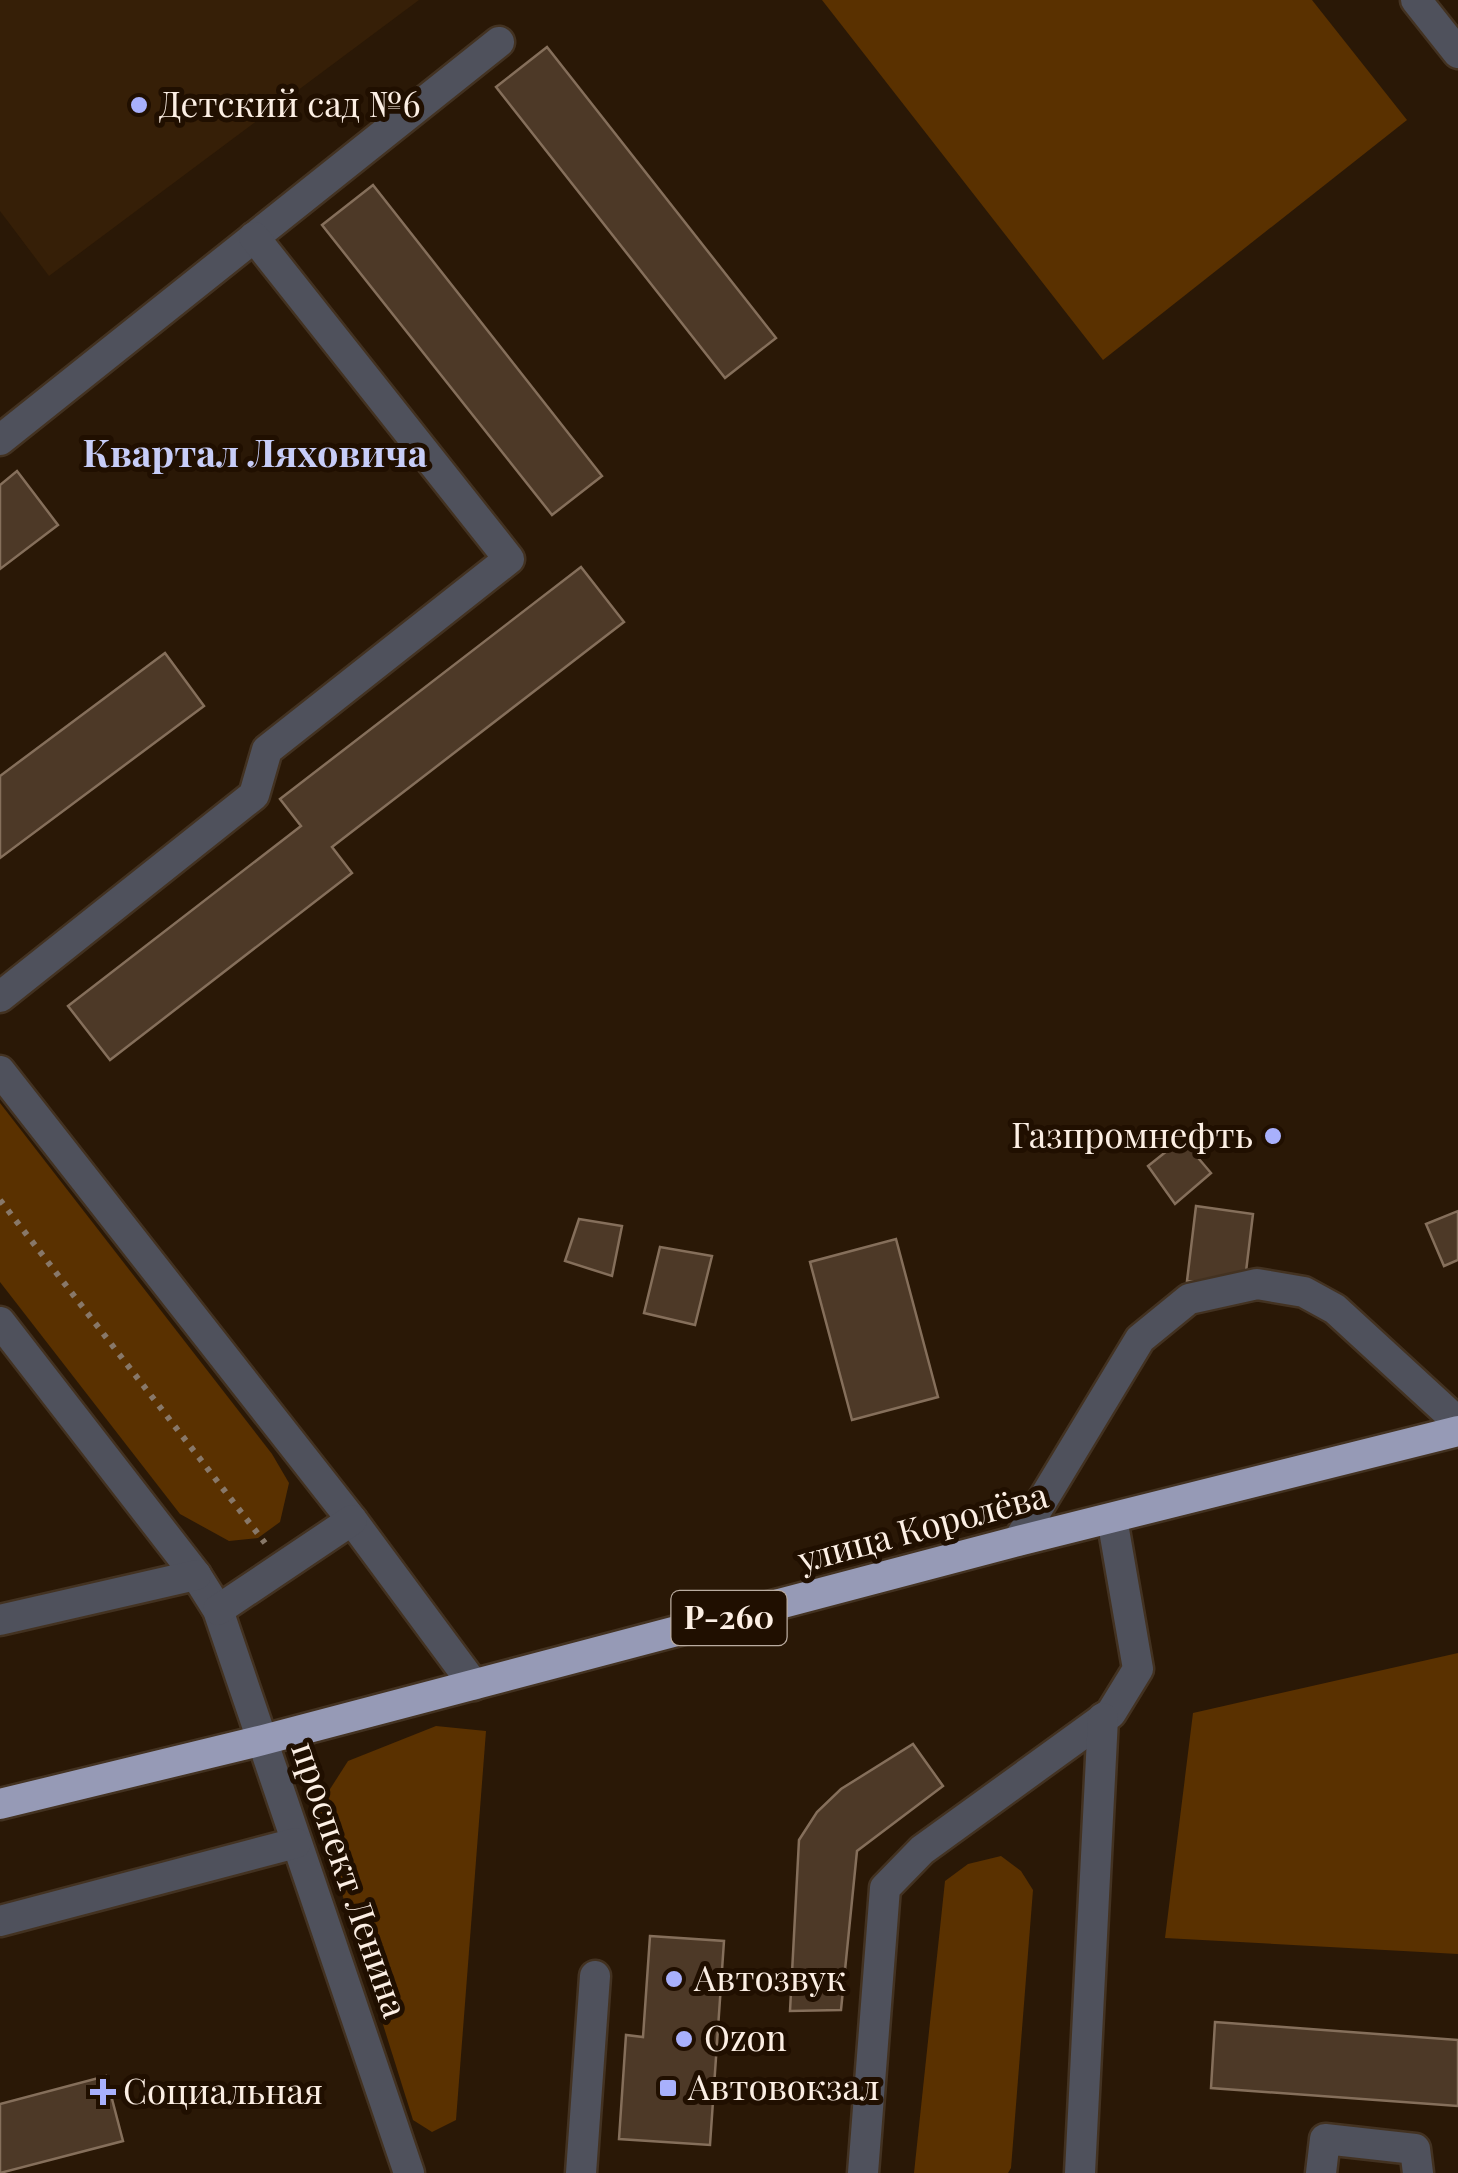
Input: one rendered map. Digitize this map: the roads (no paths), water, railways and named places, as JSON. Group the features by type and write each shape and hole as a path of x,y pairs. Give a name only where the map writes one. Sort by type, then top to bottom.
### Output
{"highway":[{"name":"улица Королёва","path":"0,1804 1458,1431"}],"street":[{"path":"1416,0 1458,53"},
{"path":"0,440 498,42"},
{"path":"0,997 254,795 268,750 509,559 254,238"},
{"path":"0,1071 352,1520 474,1685"},
{"path":"1018,1541 1140,1338 1189,1298 1257,1284 1304,1292 1335,1309 1458,1422"},
{"name":"проспект Ленина","path":"0,1322 218,1610 408,2173"},
{"path":"863,2173 885,1888 922,1850 1111,1713 1138,1668 1112,1518"},
{"path":"218,1610 352,1520"},
{"path":"0,1620 196,1576"},
{"path":"1080,2173 1103,1718"},
{"path":"0,1921 296,1844"},
{"path":"581,2173 595,1976"},
{"path":"1321,2173 1325,2139 1415,2149 1418,2173"}],"place":[{"name":"Детский сад №6","path":"139,105"},
{"name":"Газпромнефть","path":"1273,1136"},
{"name":"Автозвук","path":"674,1979"},
{"name":"Ozon","path":"684,2039"},
{"name":"Автовокзал","path":"668,2088"},
{"name":"Социальная","path":"103,2092"}],"district":[{"name":"Квартал Ляховича","path":"255,454"}]}
